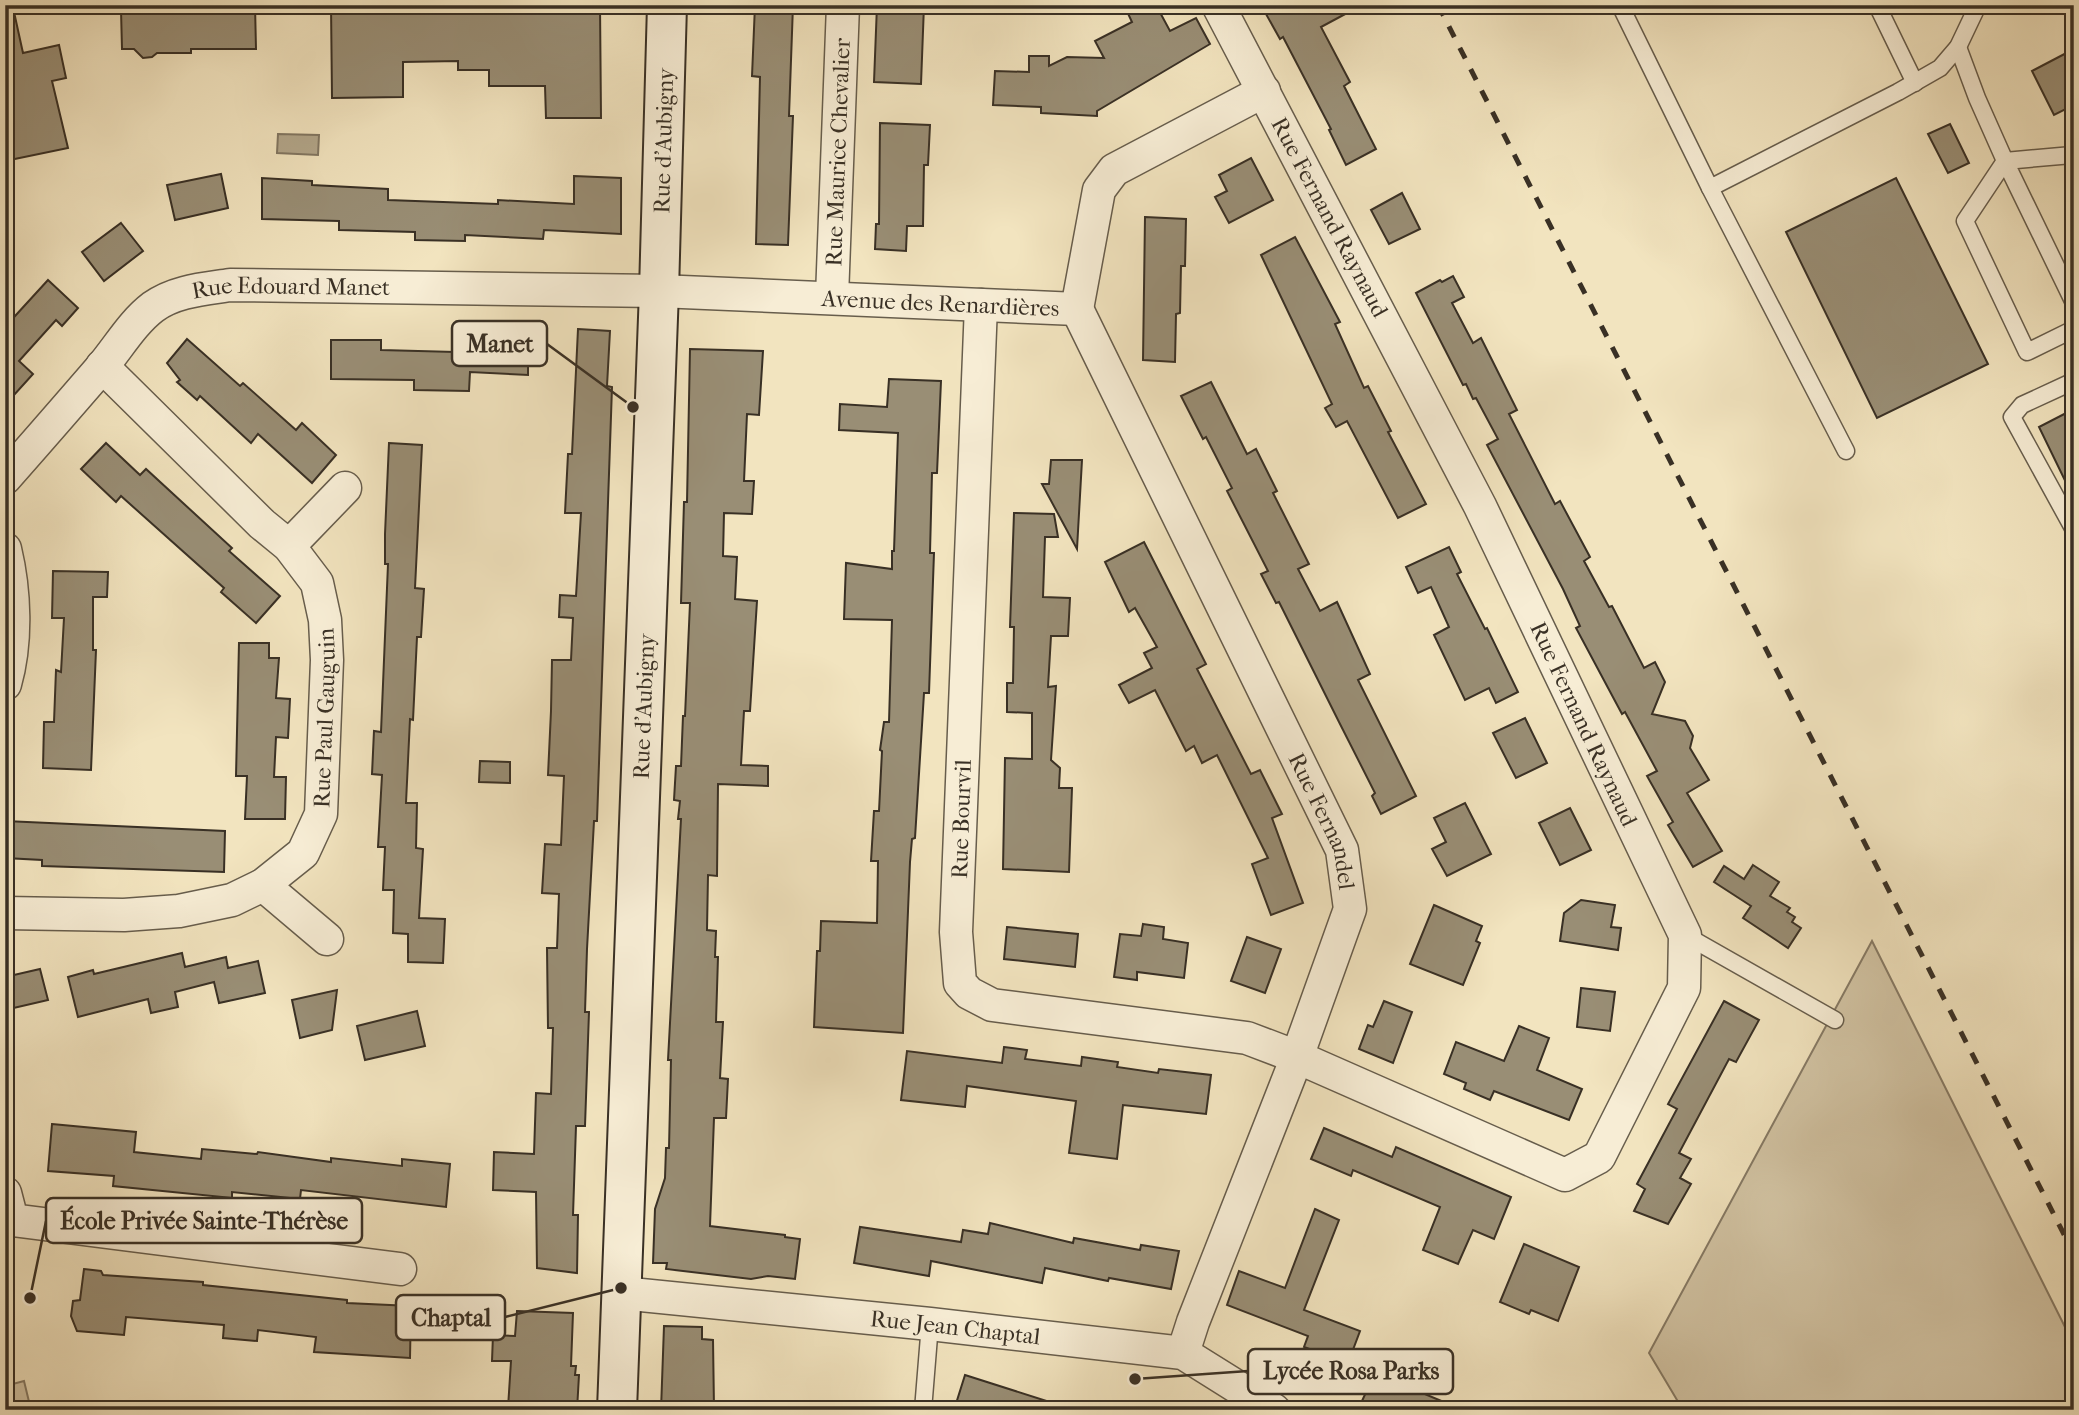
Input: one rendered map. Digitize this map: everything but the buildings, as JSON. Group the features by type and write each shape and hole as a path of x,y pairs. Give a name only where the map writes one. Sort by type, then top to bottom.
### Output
{"main road":[{"name":"Rue d'Aubigny","path":"617,1410 659,291 667,5"}],"street":[{"name":"Rue Maurice Chevalier","path":"832,298 843,5"},
{"name":"Rue Fernand Raynaud","path":"1217,5 1480,506 1685,935 1684,988 1599,1157 1565,1175 1297,1057"},
{"name":"Avenue des Renardières","path":"659,291 1077,309 1099,190 1114,170 1264,91"},
{"name":"Rue Edouard Manet","path":"5,478 134,326 154,306 176,295 230,285 659,291"},
{"name":"Rue Bourvil","path":"981,305 956,932 960,983 969,993 992,1005 1247,1038 1297,1057"},
{"name":"Rue Fernandel","path":"1077,309 1342,850 1350,909 1297,1057 1192,1322 1183,1353"},
{"name":"Rue Paul Gauguin","path":"5,913 124,915 179,911 232,900 263,885 303,853 321,814 327,660 326,620 317,583 289,546 262,524 102,366"},
{"path":"289,546 345,488"},
{"path":"5,549 13,615 9,670 5,684"},
{"path":"263,885 327,939"},
{"path":"9,1206 400,1269"},
{"name":"Rue Jean Chaptal","path":"621,1293 1183,1353 1274,1410"}],"lane":[{"path":"1620,5 1710,188 1846,451"},
{"path":"1877,5 1915,83"},
{"path":"1710,188 1940,68 1958,47 1978,5"},
{"path":"1958,47 2005,161 2074,303"},
{"path":"2005,161 2072,155 2074,158"},
{"path":"2005,161 1965,221 2026,352 2074,329"},
{"path":"2074,380 2022,405 2012,418 2074,530"},
{"path":"1685,935 1835,1020"},
{"path":"923,1410 930,1324"}],"shaded area":[{"path":"278,134 319,135 318,155 277,153"},
{"path":"1872,941 2074,1345 2074,1410 1683,1410 1649,1353"},
{"path":"24,1381 31,1410 5,1410 5,1386"}],"railway":[{"path":"1438,5 2074,1254"}],"place":[{"name":"Manet","path":"633,407"},
{"name":"Chaptal","path":"621,1288"},
{"name":"École Privée Sainte-Thérèse","path":"30,1298"},
{"name":"Lycée Rosa Parks","path":"1135,1379"}]}
